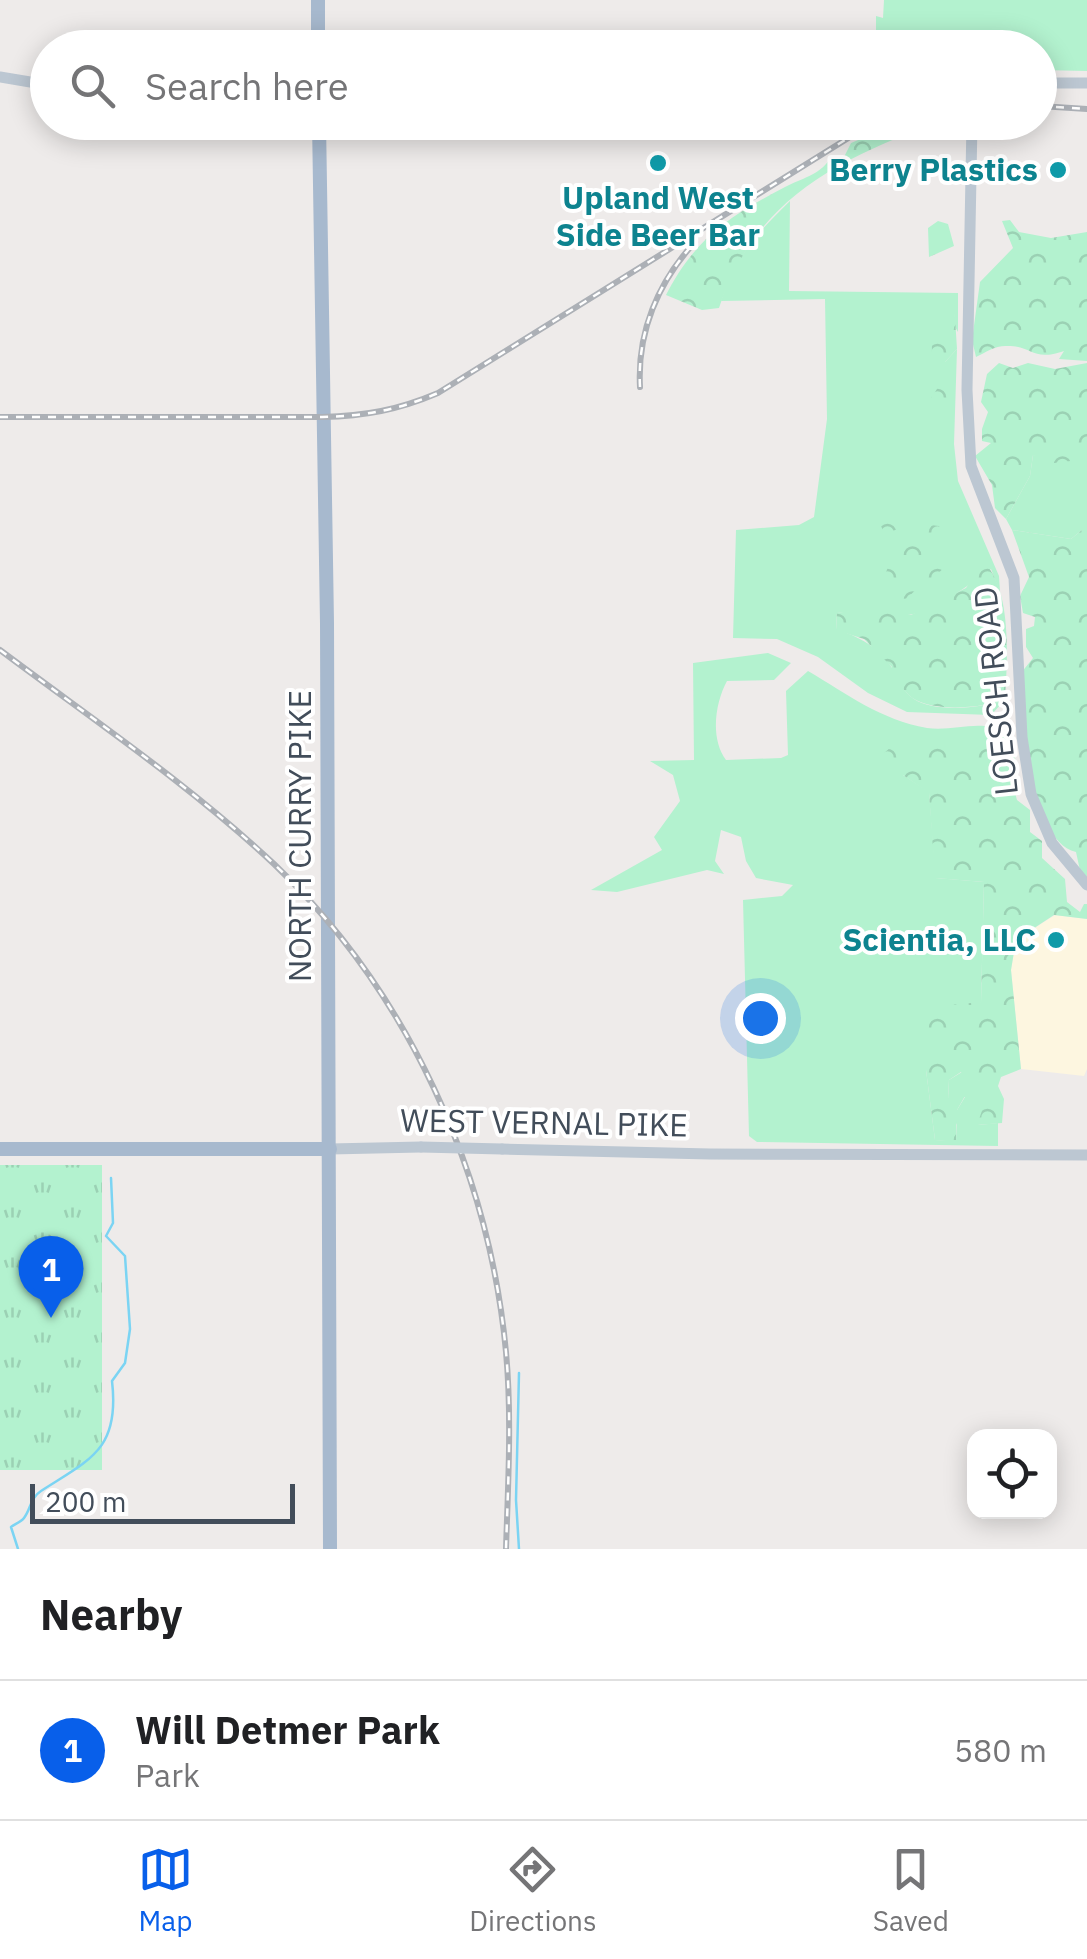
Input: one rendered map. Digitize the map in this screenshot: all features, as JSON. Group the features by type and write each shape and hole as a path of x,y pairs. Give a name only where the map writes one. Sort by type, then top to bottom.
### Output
{"main road":[{"path":"318,0 318,30"},
{"name":"NORTH CURRY PIKE","path":"319,140 330,1149 330,1549"},
{"name":"WEST VERNAL PIKE","path":"0,1149 330,1149"}],"street":[{"path":"0,77 30,82"},
{"path":"1057,83 1087,83"},
{"name":"LOESCH ROAD","path":"972,140 968,390 971,466 1014,578 1022,737 1031,794 1052,843 1087,885"},
{"name":"WEST VERNAL PIKE","path":"330,1149 1087,1155"}],"shaded area":[{"path":"1055,915 1087,919 1084,1076 1021,1069 1011,970 1016,940"}],"green space":[{"path":"884,0 1087,0 1087,71 1057,70 1057,30 876,30 876,16 883,18"},
{"path":"892,140 832,170 777,212 754,239 719,308 702,310 666,295 689,258 716,230 765,198 815,173 830,159 844,157 851,143"},
{"path":"790,201 789,291 958,293 958,332 955,314 945,362 957,349 954,444 958,481 999,576 1000,592 991,569 917,613 837,613 836,629 875,648 914,699 959,708 1005,700 991,715 907,712 868,693 818,657 777,639 733,638 736,530 799,525 814,517 827,419 825,299 721,301 749,246"},
{"path":"1010,220 1019,232 1051,238 1087,232 1087,361 1059,359 1064,351 1045,355 1008,346 976,357 972,340 980,282 1013,248 1002,221"},
{"path":"938,221 948,224 954,246 929,257 928,228"},
{"path":"954,302 957,349 945,362 932,355 933,331 941,313"},
{"path":"999,363 1013,368 1028,363 1055,369 1087,363 1087,459 1054,463 1033,455 1030,476 1006,519 995,508 992,485 975,456 991,443 982,441 988,412 981,402 987,374"},
{"path":"939,386 948,391 953,401 947,435 938,427 927,404"},
{"path":"1033,455 1087,459 1087,530 1071,539 1012,530 1006,519 1030,476"},
{"path":"879,502 898,508 903,522 939,526 947,541 949,562 908,598 888,602 890,597 879,591 891,559 887,544 909,535 903,528 884,533 874,509"},
{"path":"1012,530 1071,539 1087,530 1087,881 1081,875 1076,852 1061,843 1048,826 1026,748 1017,678 1033,658 1026,647 1026,629 1034,626 1035,617 1023,613 1020,596 1029,577"},
{"path":"984,562 1000,591 1004,609 1005,700 959,707 923,703 912,698 896,681 883,683 892,667 864,639 836,630 837,613 861,609 911,615 966,588"},
{"path":"768,653 791,663 774,680 727,681 723,690 716,732 726,760 788,755 786,691 808,671 894,719 938,729 989,726 1009,734 1018,770 1010,764 1002,741 902,738 903,775 929,792 936,878 984,882 981,1002 926,1070 935,1140 956,1141 957,1110 965,1097 948,1099 949,1080 962,1072 998,1094 978,1125 998,1123 998,1146 757,1142 749,1136 743,900 782,896 793,885 756,878 746,861 741,837 721,830 715,861 724,874 707,870 617,892 591,890 662,850 654,837 680,801 673,775 650,761 694,760 693,663"},
{"path":"989,735 1002,741 1010,764 1018,770 1012,782 1017,800 1030,810 1030,832 1042,841 1042,858 1065,879 1067,902 1080,912 1087,904 1087,919 1054,915 1016,940 1011,970 1021,1069 1001,1077 998,1086 1004,1099 1002,1123 977,1125 984,1105 997,1094 978,1080 966,1079 961,1072 949,1080 948,1098 965,1096 957,1110 961,1115 956,1125 956,1142 935,1140 926,1070 930,1007 981,1002 984,882 935,878 929,793 903,775 884,753 902,738"},
{"path":"0,1165 102,1165 102,1470 0,1470"}],"waterway":[{"path":"18,1549 11,1527 24,1518 37,1494 98,1450 111,1422 112,1381 125,1363 130,1329 125,1256 106,1236 113,1223 111,1178"},
{"path":"519,1373 519,1549"}],"railway":[{"path":"1057,107 1087,109"},
{"path":"0,417 322,417 409,404 438,393 845,140"},
{"path":"640,387 642,347 652,309 670,274 695,242"},
{"path":"0,650 175,780 274,864 364,968 401,1026 434,1087 460,1151 497,1284 509,1401 506,1549"}],"place":[{"name":"Upland West Side Beer Bar","path":"658,163"},
{"name":"Berry Plastics","path":"1058,170"},
{"name":"Scientia, LLC","path":"1056,940"},
{"name":"Will Detmer Park","path":"51,1318"}]}
